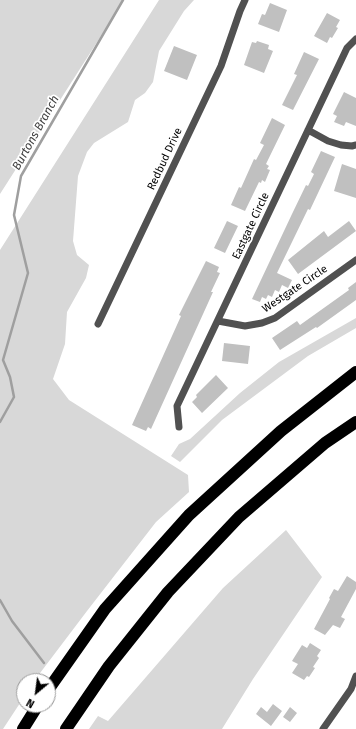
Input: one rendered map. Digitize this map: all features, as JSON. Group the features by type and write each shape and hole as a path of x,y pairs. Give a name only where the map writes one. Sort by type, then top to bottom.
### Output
{"highway":[{"path":"56,679 105,609 189,515 281,431 356,372"},
{"path":"66,729 109,666 168,592 239,517 325,443 356,422"},
{"path":"23,729 33,713"}],"street":[{"name":"Redbud Drive","path":"98,324 220,66 240,11 246,0"},
{"name":"Eastgate Circle","path":"179,427 177,406 347,48 356,39"},
{"path":"308,130 341,145 356,145"},
{"name":"Westgate Circle","path":"218,321 245,326 262,323 275,318 356,260"},
{"path":"323,729 351,689 356,676"}],"shaded area":[{"path":"0,0 124,0 0,194"},
{"path":"159,0 194,0 184,11 159,51 153,82 145,93 135,100 128,122 94,143 87,152 78,176 73,241 77,255 89,265 86,278 67,312 65,344 53,379 69,400 188,475 189,492 156,522 40,673 16,673 16,709 3,729 0,729 0,250"},
{"path":"356,318 356,328 308,356 222,420 180,462 171,456 179,444 190,439 240,393 279,362"},
{"path":"286,530 322,577 253,679 222,729 89,729 98,716 108,721 223,588"}],"building":[{"path":"270,3 287,10 279,32 258,24 262,14 265,15"},
{"path":"327,13 340,20 336,27 338,28 327,43 314,36"},
{"path":"257,41 269,45 268,49 273,51 264,73 244,65 252,42 256,43"},
{"path":"174,46 197,55 187,80 164,71"},
{"path":"304,52 319,59 293,110 282,105 297,75 294,74"},
{"path":"344,92 356,98 356,126 346,122 344,126 334,122 337,116 333,114"},
{"path":"272,118 285,125 266,164 269,166 267,169 270,170 265,182 262,180 261,183 259,182 245,211 231,205 239,187 241,188 254,159 256,160 264,145 260,143"},
{"path":"321,151 335,157 310,210 308,209 277,273 292,280 288,288 282,285 279,292 275,290 272,297 268,295 266,299 262,297 260,302 252,299 306,185 308,186 314,174 311,172"},
{"path":"342,164 356,169 356,198 334,191"},
{"path":"227,221 238,226 225,253 214,248"},
{"path":"349,221 356,231 298,274 288,260 324,231 328,237"},
{"path":"206,261 219,267 217,272 220,273 211,292 213,292 151,429 148,427 146,431 132,425 181,316 179,315"},
{"path":"356,282 356,300 317,328 316,327 280,350 272,338 297,321 300,325 349,290 348,288"},
{"path":"224,343 250,346 248,364 222,361"},
{"path":"216,375 228,388 202,413 192,402 197,397 196,395"},
{"path":"347,576 356,582 356,589 341,617 345,619 340,628 333,625 325,635 314,629 334,589 338,591"},
{"path":"310,643 321,650 317,656 319,658 313,667 315,668 309,677 307,676 304,680 292,673 298,664 292,661 302,645 307,648"},
{"path":"273,704 282,711 271,726 256,714 261,707 267,712"},
{"path":"290,707 297,713 290,722 283,717"}],"waterway":[{"name":"Burtons Branch","path":"0,422 14,397 10,377 3,360 28,273 14,215 21,176 123,0"},
{"name":"Burtons Branch","path":"0,600 12,621 44,663"}]}
